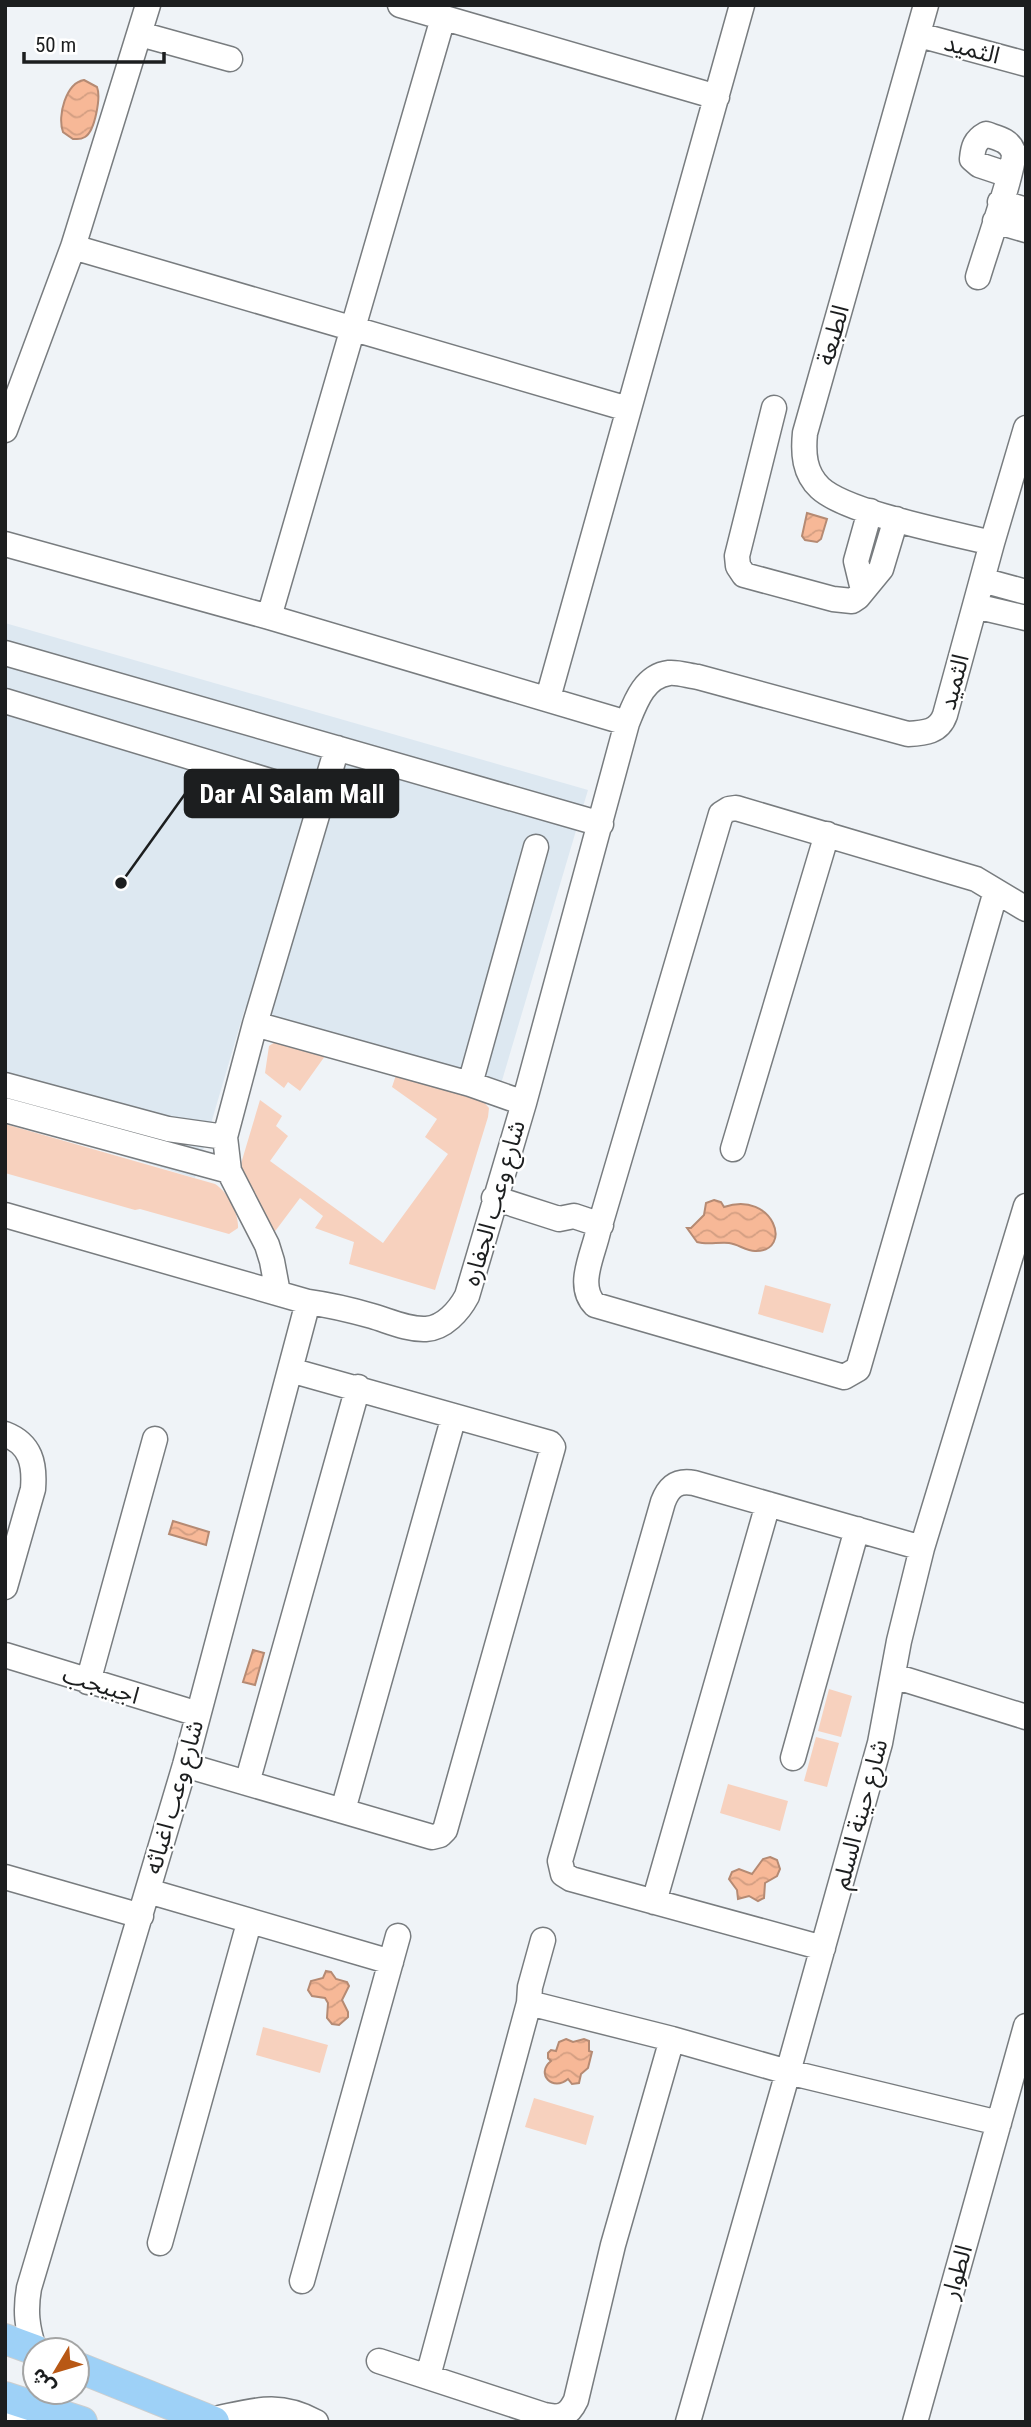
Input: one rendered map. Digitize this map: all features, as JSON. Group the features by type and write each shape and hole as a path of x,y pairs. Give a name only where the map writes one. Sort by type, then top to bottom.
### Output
{"main road":[{"path":"91,2373 212,2421"},
{"path":"5,2397 82,2422"}],"street":[{"path":"5,430 73,247 148,5"},
{"path":"400,5 717,97"},
{"path":"548,698 742,5"},
{"name":"الطبعة","path":"926,5 809,419 803,453 808,471 819,487 835,498 896,519 992,543"},
{"path":"269,617 443,18"},
{"path":"140,34 230,59"},
{"name":"الثميد","path":"919,35 1026,64"},
{"path":"978,277 1009,174"},
{"path":"997,211 1026,209"},
{"path":"997,211 1026,230"},
{"path":"73,247 628,409"},
{"path":"774,408 737,556 740,571 751,578 845,602 858,597 881,569 896,519"},
{"name":"الثميد","path":"650,681 669,673 698,677 908,734 937,729 942,723 1026,428"},
{"path":"863,590 856,561 870,511"},
{"path":"5,544 269,617 627,723"},
{"path":"982,580 1026,592"},
{"path":"975,606 1026,618"},
{"path":"5,653 601,824"},
{"name":"شارع وعب الجفاره","path":"5,1215 308,1302 346,1308 407,1326 426,1329 439,1325 461,1307 467,1296 524,1103 627,723 637,699 650,681"},
{"path":"5,701 323,797"},
{"path":"278,1293 267,1245 229,1171 225,1137 255,1024 337,748"},
{"path":"996,891 862,1364 854,1373 844,1377 595,1305 589,1299 585,1285 717,820 721,814 736,808 976,878 1026,909"},
{"path":"733,1149 827,834"},
{"path":"470,1084 536,847"},
{"path":"255,1024 470,1084 524,1103"},
{"path":"5,1085 168,1129 225,1137"},
{"path":"5,1110 229,1171"},
{"path":"497,1191 559,1219 573,1216 601,1225"},
{"name":"شارع حينة السلم","path":"688,2422 880,1743 922,1548 1026,1206"},
{"name":"شارع وعب اغباثه","path":"30,2336 26,2318 29,2288 185,1765 308,1302"},
{"path":"185,1765 432,1837 440,1835 445,1830 553,1447 550,1443 290,1370"},
{"path":"247,1783 358,1387"},
{"path":"343,1810 454,1416"},
{"path":"5,1434 13,1437 29,1451 34,1473 33,1489 5,1587"},
{"path":"88,1682 155,1439"},
{"path":"823,1948 566,1877 559,1866 659,1515 667,1492 674,1485 684,1481 922,1548"},
{"path":"654,1902 768,1504"},
{"path":"793,1758 857,1529"},
{"name":"اجبيجب","path":"5,1655 198,1714"},
{"path":"894,1676 1026,1717"},
{"path":"5,1877 141,1916"},
{"path":"148,1891 249,1923 391,1962"},
{"path":"160,2243 249,1923"},
{"path":"302,2281 398,1936"},
{"path":"428,2376 529,2003 530,1987 543,1940"},
{"path":"529,2003 788,2072 999,2123"},
{"name":"الطوار","path":"915,2422 1026,2026"},
{"path":"379,2361 555,2418 565,2416 571,2410 576,2400 613,2245 672,2039"},
{"name":"شارع وعب اغباثه","path":"5,2315 29,2288"},
{"path":"212,2421 279,2408 300,2413 316,2422"},
{"path":"5,2418 16,2422"}],"shaded area":[{"path":"5,623 588,790 501,1084 245,1008 195,1178 5,1120"},
{"path":"275,1042 325,1056 300,1091 288,1082 284,1088 265,1073 269,1046"},
{"path":"396,1075 482,1100 489,1108 435,1290 349,1264 354,1242 315,1228 323,1216 300,1198 270,1238 237,1177 260,1100 282,1116 276,1126 288,1136 270,1161 383,1243 448,1154 425,1137 437,1119 392,1087"},
{"path":"5,1124 215,1184 232,1204 238,1228 229,1234 5,1173"},
{"path":"765,1285 831,1304 823,1333 758,1314"},
{"path":"829,1689 852,1696 841,1737 818,1731"},
{"path":"816,1737 839,1743 827,1787 804,1781"},
{"path":"728,1784 788,1801 780,1831 720,1813"},
{"path":"263,2027 328,2045 320,2073 256,2055"},
{"path":"534,2098 594,2116 586,2145 525,2127"}],"water":[{"path":"84,80 97,87 96,114 89,134 82,139 73,139 63,132 62,109 72,87"},
{"path":"807,513 827,519 821,539 817,542 805,540 802,536"},
{"path":"714,1200 721,1202 724,1207 741,1204 755,1207 766,1214 776,1233 774,1242 767,1249 755,1251 729,1243 697,1242 687,1228 691,1228 704,1215 706,1203"},
{"path":"173,1521 209,1532 206,1545 169,1534"},
{"path":"253,1650 264,1653 255,1685 243,1682"},
{"path":"770,1857 777,1860 780,1869 777,1876 765,1883 764,1898 758,1901 749,1896 738,1899 737,1890 729,1879 732,1872 739,1869 752,1874 763,1859"},
{"path":"326,1971 331,1972 336,1979 347,1982 349,1986 342,2000 348,2017 339,2025 332,2024 327,2018 328,2003 325,1998 312,1996 308,1990 311,1981 323,1978"},
{"path":"566,2039 573,2042 584,2039 589,2041 589,2051 592,2052 588,2068 581,2074 579,2083 572,2084 568,2079 557,2084 545,2076 551,2061 548,2053 551,2050 556,2051 559,2042"}],"place":[{"name":"Dar Al Salam Mall","path":"121,883"}]}
